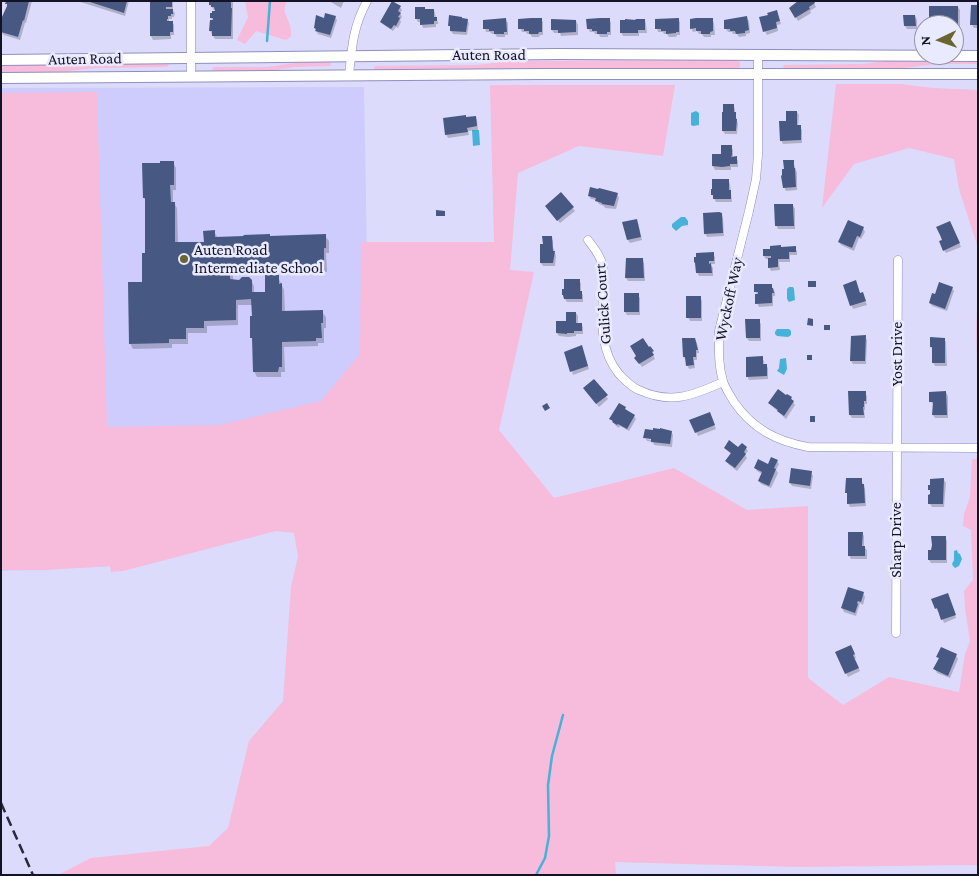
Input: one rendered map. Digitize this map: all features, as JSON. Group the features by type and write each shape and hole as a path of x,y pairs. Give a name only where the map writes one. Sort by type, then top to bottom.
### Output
{"street":[{"path":"191,1 191,76"},
{"path":"349,75 355,30 368,1"},
{"name":"Auten Road","path":"1,60 558,54 978,56"},
{"name":"Wyckoff Way","path":"758,56 758,155 756,179 719,331 720,365 723,382 733,400 753,424 778,439 792,444 808,447 978,448"},
{"name":"Auten Road","path":"1,78 532,74 978,74"},
{"name":"Gulick Court","path":"588,240 597,252 603,266 602,325 607,354 613,366 624,380 646,394 668,398 680,398 694,394 723,382"},
{"name":"Yost Drive","path":"897,448 898,260"},
{"name":"Sharp Drive","path":"896,633 897,448"}],"shaded area":[{"path":"245,1 287,1 285,10 291,36 286,40 256,31 245,44 237,40 248,17"},
{"path":"737,60 740,62 740,67 737,69 375,70 374,68 375,66 477,65 509,61"},
{"path":"914,60 914,65 929,65 895,69 783,67 784,65 862,64"},
{"path":"964,60 978,60 978,64 964,64"},
{"path":"300,62 330,62 331,64 330,66 296,67 269,71 214,71 212,69 214,67 268,67"},
{"path":"167,63 169,65 167,67 95,68 60,72 1,73 2,65"},
{"path":"836,84 901,84 933,88 978,90 978,248 959,189 954,159 909,148 854,164 822,208"},
{"path":"490,85 675,85 663,156 579,146 518,173 510,270 534,272 499,430 554,498 674,468 747,510 808,506 808,678 843,705 889,677 959,692 965,654 970,641 964,591 973,580 971,530 963,526 964,514 970,497 972,459 978,459 978,865 797,867 615,862 616,875 58,875 91,858 209,846 228,828 249,741 283,701 291,587 298,556 294,533 276,531 123,571 111,572 110,566 46,570 1,570 1,93 97,92 107,427 220,425 321,401 360,354 361,242 494,242"},
{"name":"Auten Road Intermediate School","path":"364,87 370,430 120,566 1,571 1,88"},
{"path":"696,111 699,113 699,125 693,126 691,125 691,113"},
{"path":"472,130 479,130 480,145 473,146"},
{"path":"681,217 685,217 688,225 682,226 676,231 672,224"},
{"path":"978,279 978,411 976,331"},
{"path":"789,287 794,289 795,300 789,302 787,299 787,289"},
{"path":"777,329 789,329 791,335 788,337 777,336 775,332"},
{"path":"786,358 787,369 784,375 777,371 780,359"},
{"path":"957,550 962,559 959,566 955,568 952,564 954,551"}],"building":[{"path":"6,1 29,1 18,37 1,32 1,19 7,6 5,4"},
{"path":"87,1 127,1 124,13"},
{"path":"150,1 172,1 172,7 166,7 166,9 173,9 173,14 168,16 167,19 167,21 173,21 173,32 170,32 170,36 150,36"},
{"path":"209,1 231,1 231,36 212,36 212,31 209,31 210,20 213,20 213,18 210,18 210,13 215,11 214,7 209,5"},
{"path":"392,1 401,6 398,11 401,13 396,26 394,25 391,29 380,22"},
{"path":"798,1 814,1 815,3 809,7 810,9 795,18 789,8"},
{"path":"971,5 978,5 978,25 970,25"},
{"path":"929,6 958,6 958,15 929,15"},
{"path":"415,7 434,9 434,17 437,17 437,21 434,21 434,24 420,25 420,19 415,19"},
{"path":"777,10 780,21 776,22 777,28 763,32 759,17"},
{"path":"325,13 336,16 330,35 315,31 316,29 314,28 316,15 324,18"},
{"path":"449,15 468,19 466,32 450,31 450,26 448,26"},
{"path":"903,15 914,15 914,26 904,26"},
{"path":"747,16 749,30 745,31 745,33 736,34 735,31 724,29 724,20"},
{"path":"506,18 507,32 504,32 504,34 494,34 494,31 483,29 483,20"},
{"path":"542,18 542,32 529,34 529,31 518,29 518,19"},
{"path":"610,18 610,32 607,32 607,34 597,34 597,31 587,29 586,19"},
{"path":"679,18 679,32 666,34 666,31 655,29 655,19"},
{"path":"713,18 713,31 710,34 701,34 701,31 696,31 696,28 690,29 690,19"},
{"path":"551,19 576,20 576,32 558,33 558,30 551,30"},
{"path":"645,19 645,30 638,30 638,33 620,33 620,20"},
{"path":"723,104 734,104 734,112 736,112 737,119 736,131 722,131"},
{"path":"786,111 797,111 797,125 801,125 801,140 780,141 779,121 786,121"},
{"path":"466,115 466,117 476,116 477,126 467,128 468,132 445,135 443,118"},
{"path":"721,145 732,145 731,157 737,156 737,164 722,167 712,166 712,154 721,154"},
{"path":"783,160 794,160 796,187 783,188 781,176 782,169 784,169"},
{"path":"160,161 174,161 174,185 170,185 171,202 175,202 175,242 204,242 203,231 215,230 215,237 270,234 270,236 326,234 324,267 271,266 271,275 279,275 279,284 282,283 282,311 323,310 323,323 321,323 322,338 316,338 316,341 282,342 282,367 279,367 278,372 253,372 252,338 250,338 251,299 236,300 236,320 204,321 204,328 186,328 186,339 169,339 169,343 129,344 128,282 142,282 142,253 145,253 145,198 143,198 142,163 160,163","holes":["230,265 265,266 265,292 252,292 252,280 249,277 242,277 239,280 230,279"]},
{"path":"712,179 729,179 731,199 713,199 713,195 711,195"},
{"path":"590,187 618,193 614,206 602,204 595,201 596,198 588,196"},
{"path":"561,192 574,207 557,221 545,206"},
{"path":"774,204 793,204 794,226 775,226"},
{"path":"436,210 445,211 445,216 436,216"},
{"path":"703,213 722,213 723,233 704,234"},
{"path":"637,219 641,237 627,240 622,222"},
{"path":"848,220 864,227 860,237 857,236 852,248 838,242"},
{"path":"950,221 960,243 943,251 939,241 942,240 936,227"},
{"path":"542,236 552,236 553,251 555,251 553,263 540,263 540,244 543,244"},
{"path":"781,245 781,247 796,246 796,252 789,252 789,259 778,259 778,267 768,268 768,258 771,258 771,256 763,256 763,249 770,249 770,246"},
{"path":"714,252 714,261 709,261 712,273 696,273 694,257 696,257 696,253"},
{"path":"626,258 643,258 644,278 625,278"},
{"path":"564,279 580,279 582,299 564,299 562,289 564,289"},
{"path":"856,280 860,293 863,292 866,301 850,306 843,285"},
{"path":"808,281 816,281 816,287 808,287"},
{"path":"939,282 953,287 945,309 929,303 932,293 935,294"},
{"path":"754,284 772,284 774,293 772,293 772,303 755,304 755,294 758,294 758,292 754,292"},
{"path":"624,293 639,293 639,312 624,312"},
{"path":"686,296 701,296 701,318 686,318"},
{"path":"566,312 576,312 576,323 582,323 582,331 574,331 574,333 567,334 556,333 556,321 566,321"},
{"path":"808,318 813,319 813,326 807,325"},
{"path":"745,319 760,319 760,338 746,338"},
{"path":"824,325 830,325 830,330 824,330"},
{"path":"866,335 865,361 850,361 851,336"},
{"path":"930,337 945,338 945,363 932,363"},
{"path":"643,338 654,351 652,352 654,355 639,364 634,358 636,356 630,346"},
{"path":"682,338 695,338 698,350 696,350 696,357 693,357 694,365 686,366 685,357 683,357"},
{"path":"582,345 588,366 570,372 564,352"},
{"path":"807,355 812,355 812,360 807,360"},
{"path":"763,356 763,364 767,364 767,376 746,377 746,357"},
{"path":"594,379 608,395 596,404 583,388"},
{"path":"778,389 792,397 791,399 794,401 784,416 768,403"},
{"path":"848,391 866,391 866,401 864,401 863,407 864,415 849,415"},
{"path":"946,391 947,415 932,415 933,402 929,402 929,392"},
{"path":"547,403 550,408 545,411 542,406"},
{"path":"619,403 635,415 627,429 609,419"},
{"path":"710,412 715,425 695,433 689,420"},
{"path":"810,416 815,416 815,422 810,422"},
{"path":"653,428 672,431 670,444 651,442 651,439 643,438 645,429 653,430"},
{"path":"729,440 738,447 742,443 747,447 744,452 746,454 735,468 725,461 731,453 724,448"},
{"path":"771,457 778,460 769,486 758,481 762,472 754,468 758,459 768,464"},
{"path":"791,468 812,471 810,486 789,483"},
{"path":"846,478 862,478 865,503 847,504 847,493 845,493"},
{"path":"944,478 943,504 928,504 930,490 928,490 928,485 930,485 930,479"},
{"path":"848,532 863,532 862,546 865,546 865,556 848,556"},
{"path":"931,536 946,536 946,560 928,560 928,550 931,550 932,545"},
{"path":"848,587 864,592 861,602 858,601 857,603 855,613 841,608"},
{"path":"948,593 956,615 941,620 937,608 935,609 931,599"},
{"path":"851,645 859,668 845,674 835,652"},
{"path":"941,647 957,654 948,676 933,669 939,658 936,657"}],"waterway":[{"path":"267,41 270,1"},
{"path":"536,875 545,858 549,836 548,785 552,756 563,715"}],"railway":[{"path":"1,803 33,875"}],"place":[{"name":"Auten Road Intermediate School","path":"184,259"}]}
